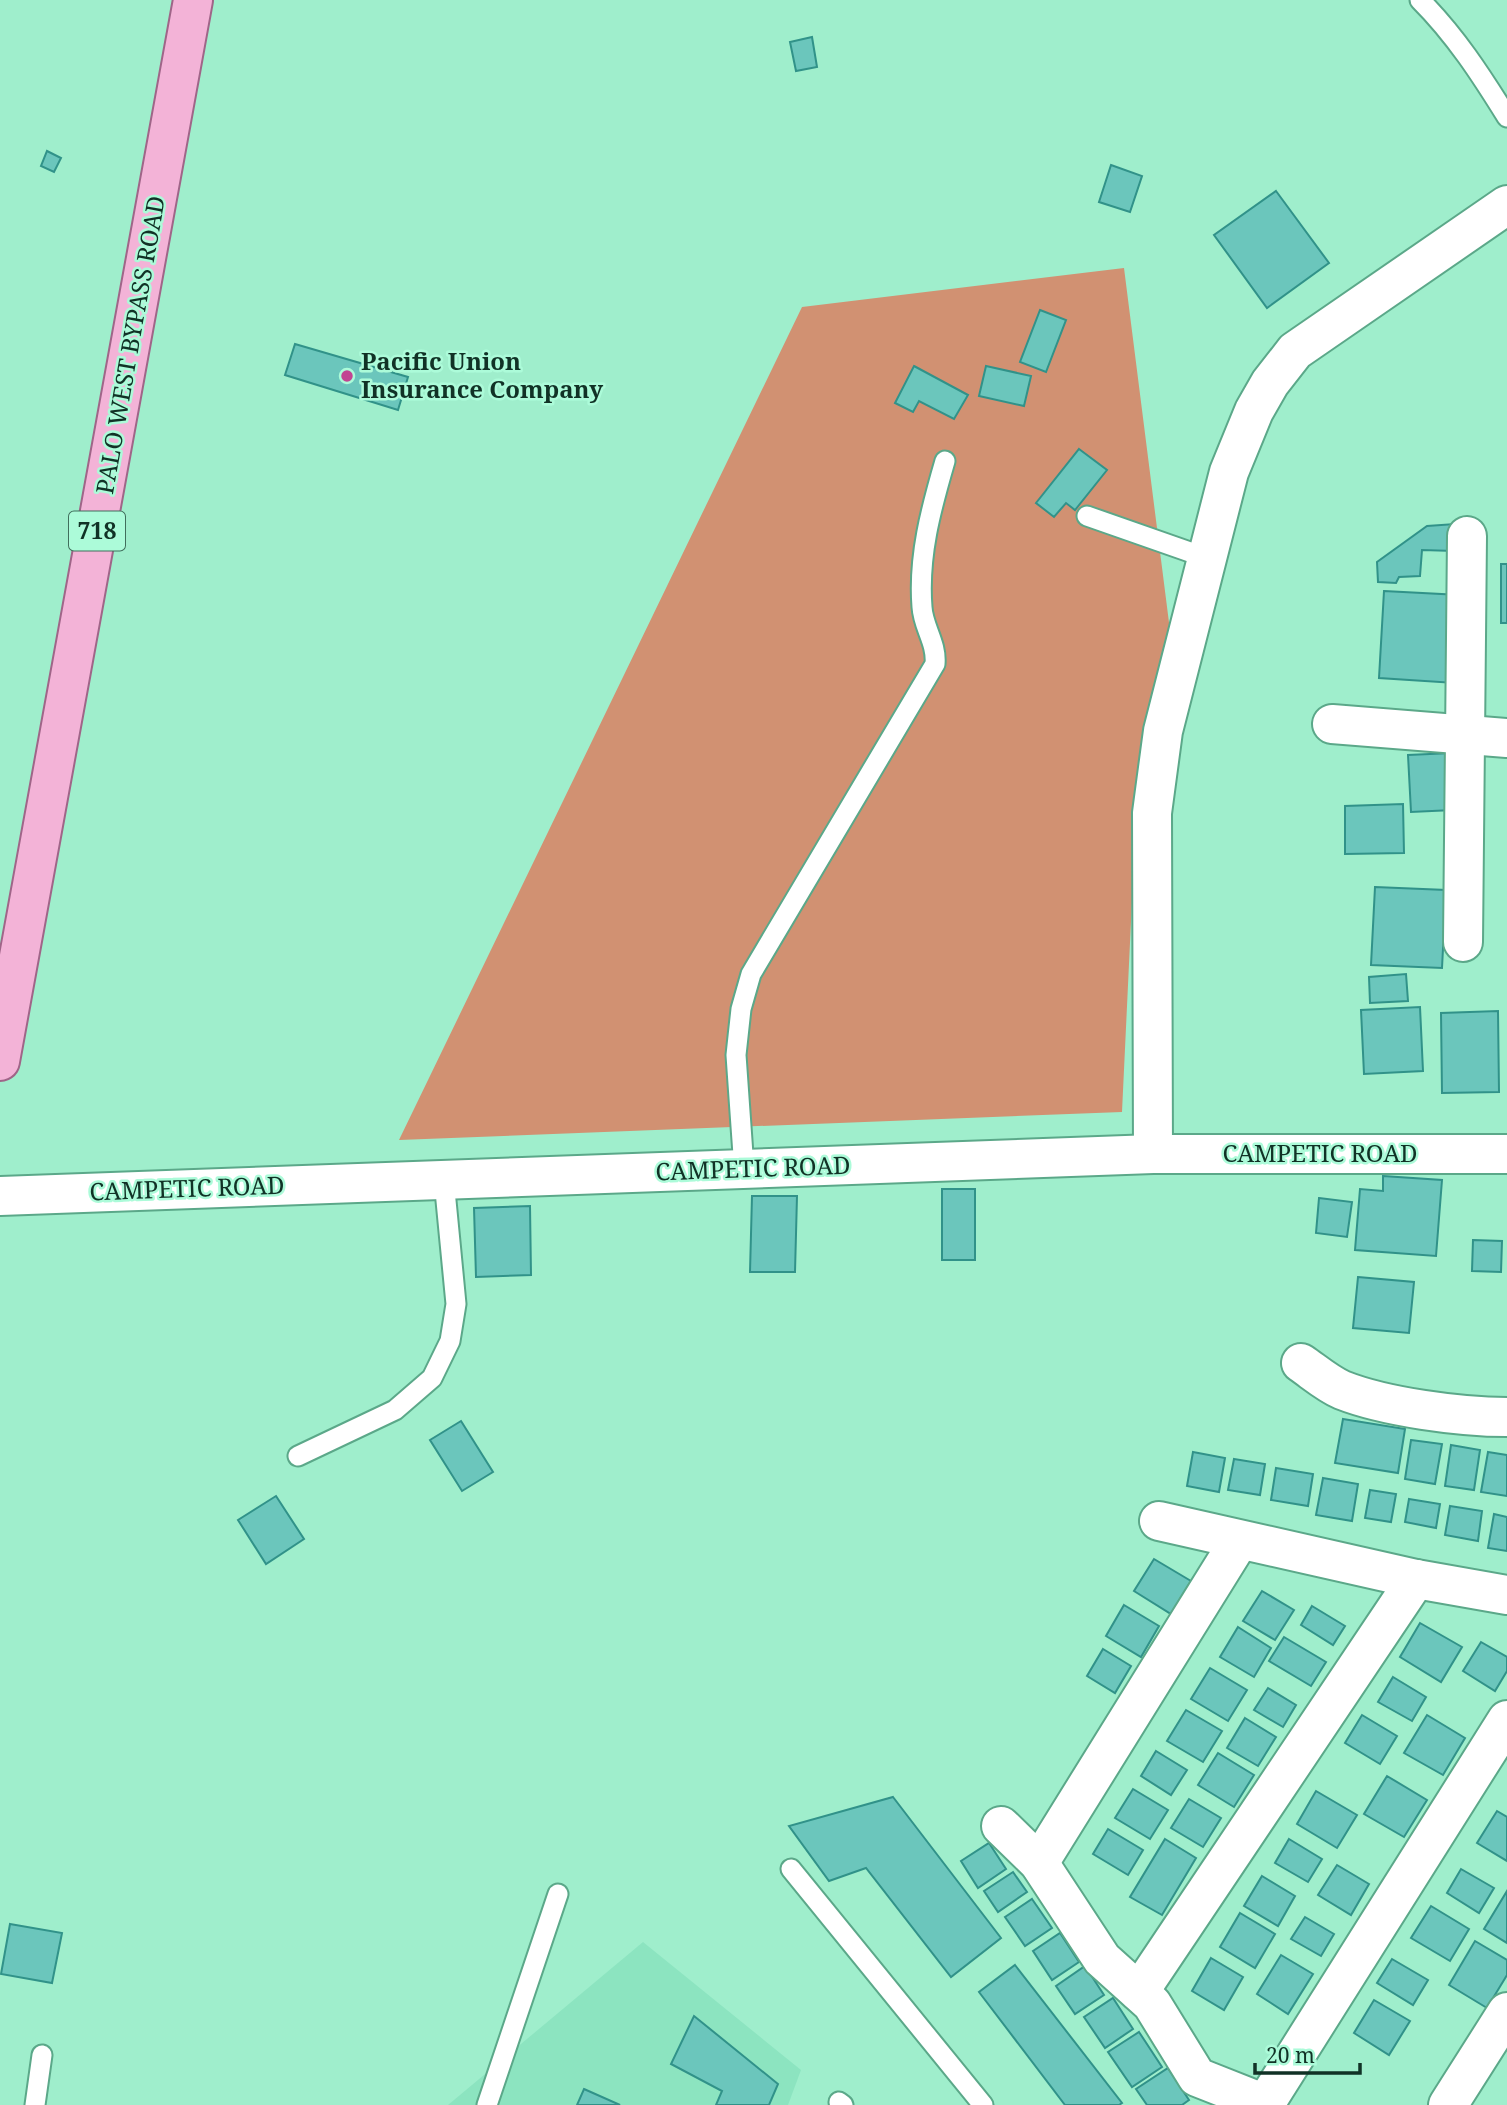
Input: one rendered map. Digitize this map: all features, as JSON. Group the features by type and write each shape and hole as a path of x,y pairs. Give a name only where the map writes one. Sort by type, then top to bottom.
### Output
{"main road":[{"name":"PALO WEST BYPASS ROAD","path":"0,1061 193,0"}],"street":[{"path":"1153,1154 1152,813 1163,731 1229,472 1254,411 1270,383 1295,351 1507,205"},
{"path":"1462,942 1467,536"},
{"path":"1332,724 1507,738"},
{"name":"CAMPETIC ROAD","path":"0,1196 1153,1154 1507,1154"},
{"path":"1301,1363 1339,1388 1368,1399 1476,1417 1507,1417"},
{"path":"1159,1521 1416,1580 1507,1595"},
{"path":"1039,1863 1239,1541"},
{"path":"1139,1992 1416,1580"},
{"path":"1001,1826 1039,1863 1102,1959 1152,2004 1197,2077 1267,2104 1507,1720"},
{"path":"1448,2105 1507,2012"}],"lane":[{"path":"1420,0 1443,23 1481,75 1507,117"},
{"path":"744,1169 736,1055 741,1009 751,974 934,664 936,653 923,621 920,592 927,524 945,461"},
{"path":"1087,516 1207,558"},
{"path":"298,1456 395,1410 432,1378 450,1341 456,1304 444,1180"},
{"path":"790,1869 983,2105"},
{"path":"487,2105 558,1894"},
{"path":"35,2105 42,2055"}],"shaded area":[{"path":"1124,268 1174,662 1136,816 1122,1112 399,1140 802,307"},
{"path":"643,1942 801,2070 788,2105 448,2105"}],"building":[{"path":"812,37 817,67 796,71 790,42"},
{"path":"47,151 61,158 54,172 41,166"},
{"path":"1111,165 1142,176 1130,212 1099,202"},
{"path":"1276,191 1329,263 1267,308 1214,235"},
{"path":"1040,310 1066,320 1046,372 1020,362"},
{"name":"Pacific Union Insurance Company","path":"295,344 408,377 398,410 285,375"},
{"path":"914,366 968,395 954,419 919,401 913,412 895,403"},
{"path":"986,366 1031,376 1024,406 979,396"},
{"path":"1079,449 1107,470 1075,510 1066,503 1054,517 1036,503"},
{"path":"1455,524 1454,551 1422,550 1420,576 1399,577 1396,583 1378,582 1377,562 1427,526"},
{"path":"1501,564 1507,564 1507,623 1501,623"},
{"path":"1384,591 1460,595 1455,683 1379,678"},
{"path":"1452,753 1453,810 1411,812 1408,755"},
{"path":"1403,804 1404,853 1345,854 1345,806"},
{"path":"1375,887 1446,890 1442,968 1371,965"},
{"path":"1406,974 1408,1001 1370,1003 1369,977"},
{"path":"1420,1007 1423,1071 1364,1074 1361,1010"},
{"path":"1498,1011 1499,1092 1442,1093 1441,1013"},
{"path":"1383,1176 1442,1180 1436,1256 1355,1250 1360,1189 1383,1191"},
{"path":"942,1189 975,1189 975,1260 942,1260"},
{"path":"752,1196 797,1196 795,1272 750,1272"},
{"path":"1319,1198 1352,1202 1347,1237 1316,1233"},
{"path":"530,1206 531,1275 476,1277 474,1208"},
{"path":"1473,1240 1502,1241 1501,1272 1472,1271"},
{"path":"1358,1277 1414,1282 1409,1333 1353,1328"},
{"path":"1343,1419 1405,1429 1398,1473 1335,1463"},
{"path":"461,1421 493,1472 462,1491 430,1440"},
{"path":"1411,1440 1442,1444 1435,1484 1405,1479"},
{"path":"1451,1445 1480,1450 1474,1490 1445,1486"},
{"path":"1193,1452 1225,1458 1219,1492 1187,1486"},
{"path":"1488,1452 1507,1455 1507,1496 1481,1492"},
{"path":"1234,1459 1265,1464 1260,1495 1228,1490"},
{"path":"1276,1468 1313,1474 1308,1506 1271,1500"},
{"path":"1323,1478 1358,1484 1352,1521 1316,1515"},
{"path":"1370,1490 1396,1494 1391,1522 1365,1518"},
{"path":"276,1496 304,1539 266,1564 238,1520"},
{"path":"1409,1499 1440,1504 1436,1528 1405,1522"},
{"path":"1450,1506 1482,1511 1478,1541 1445,1535"},
{"path":"1494,1514 1507,1517 1507,1551 1488,1548"},
{"path":"1154,1559 1191,1581 1171,1614 1134,1591"},
{"path":"1262,1591 1294,1610 1275,1640 1243,1621"},
{"path":"1124,1605 1159,1626 1141,1657 1106,1636"},
{"path":"1312,1606 1345,1626 1333,1645 1301,1625"},
{"path":"1420,1623 1462,1647 1441,1682 1400,1657"},
{"path":"1238,1627 1271,1648 1254,1677 1220,1657"},
{"path":"1284,1637 1326,1662 1311,1686 1269,1661"},
{"path":"1481,1642 1507,1657 1507,1671 1495,1691 1463,1671"},
{"path":"1103,1649 1131,1666 1115,1693 1087,1676"},
{"path":"1210,1668 1247,1690 1228,1721 1191,1699"},
{"path":"1393,1677 1426,1697 1412,1721 1378,1702"},
{"path":"1268,1688 1296,1705 1283,1727 1254,1710"},
{"path":"1186,1710 1222,1731 1203,1762 1167,1741"},
{"path":"1362,1715 1397,1736 1380,1764 1345,1743"},
{"path":"1427,1715 1465,1738 1443,1775 1404,1753"},
{"path":"1245,1718 1276,1737 1258,1766 1227,1748"},
{"path":"1156,1751 1187,1770 1171,1795 1141,1776"},
{"path":"1218,1753 1254,1775 1234,1807 1198,1785"},
{"path":"1387,1776 1427,1800 1404,1837 1364,1814"},
{"path":"1133,1789 1168,1810 1150,1839 1115,1818"},
{"path":"1316,1791 1357,1815 1337,1848 1297,1824"},
{"path":"893,1797 1001,1938 951,1977 866,1868 829,1881 789,1826"},
{"path":"1189,1799 1221,1818 1203,1847 1171,1828"},
{"path":"1497,1811 1507,1817 1507,1861 1477,1843"},
{"path":"1108,1829 1143,1850 1128,1875 1093,1854"},
{"path":"1165,1839 1196,1858 1162,1915 1130,1897"},
{"path":"1289,1839 1322,1859 1308,1882 1275,1863"},
{"path":"989,1843 1006,1869 978,1888 961,1861"},
{"path":"1337,1865 1369,1884 1351,1915 1318,1895"},
{"path":"1461,1869 1494,1888 1479,1913 1447,1893"},
{"path":"1013,1872 1027,1892 998,1912 984,1891"},
{"path":"1262,1876 1295,1896 1278,1926 1244,1906"},
{"path":"1507,1891 1507,1943 1484,1929"},
{"path":"1032,1899 1052,1928 1025,1946 1005,1917"},
{"path":"1431,1906 1469,1929 1450,1961 1411,1938"},
{"path":"1240,1913 1275,1934 1255,1968 1220,1947"},
{"path":"1305,1917 1334,1934 1321,1956 1291,1939"},
{"path":"10,1924 62,1933 52,1983 1,1974"},
{"path":"1060,1933 1079,1962 1052,1980 1033,1951"},
{"path":"1475,1941 1507,1960 1507,1975 1487,2008 1449,1985"},
{"path":"1281,1955 1313,1974 1288,2014 1257,1994"},
{"path":"1211,1958 1243,1977 1224,2010 1192,1991"},
{"path":"1392,1959 1428,1980 1413,2005 1377,1983"},
{"path":"1015,1965 1122,2103 1065,2105 979,1992"},
{"path":"1085,1966 1104,1995 1075,2014 1056,1986"},
{"path":"1113,1998 1133,2029 1105,2048 1084,2017"},
{"path":"1374,2000 1410,2021 1389,2055 1354,2033"},
{"path":"694,2016 778,2084 769,2105 716,2105 722,2091 671,2064"},
{"path":"1139,2032 1162,2067 1132,2087 1108,2052"},
{"path":"1168,2068 1189,2100 1182,2105 1147,2105 1136,2089"},
{"path":"584,2089 620,2105 577,2105"}],"place":[{"name":"Pacific Union Insurance Company","path":"347,376"}]}
